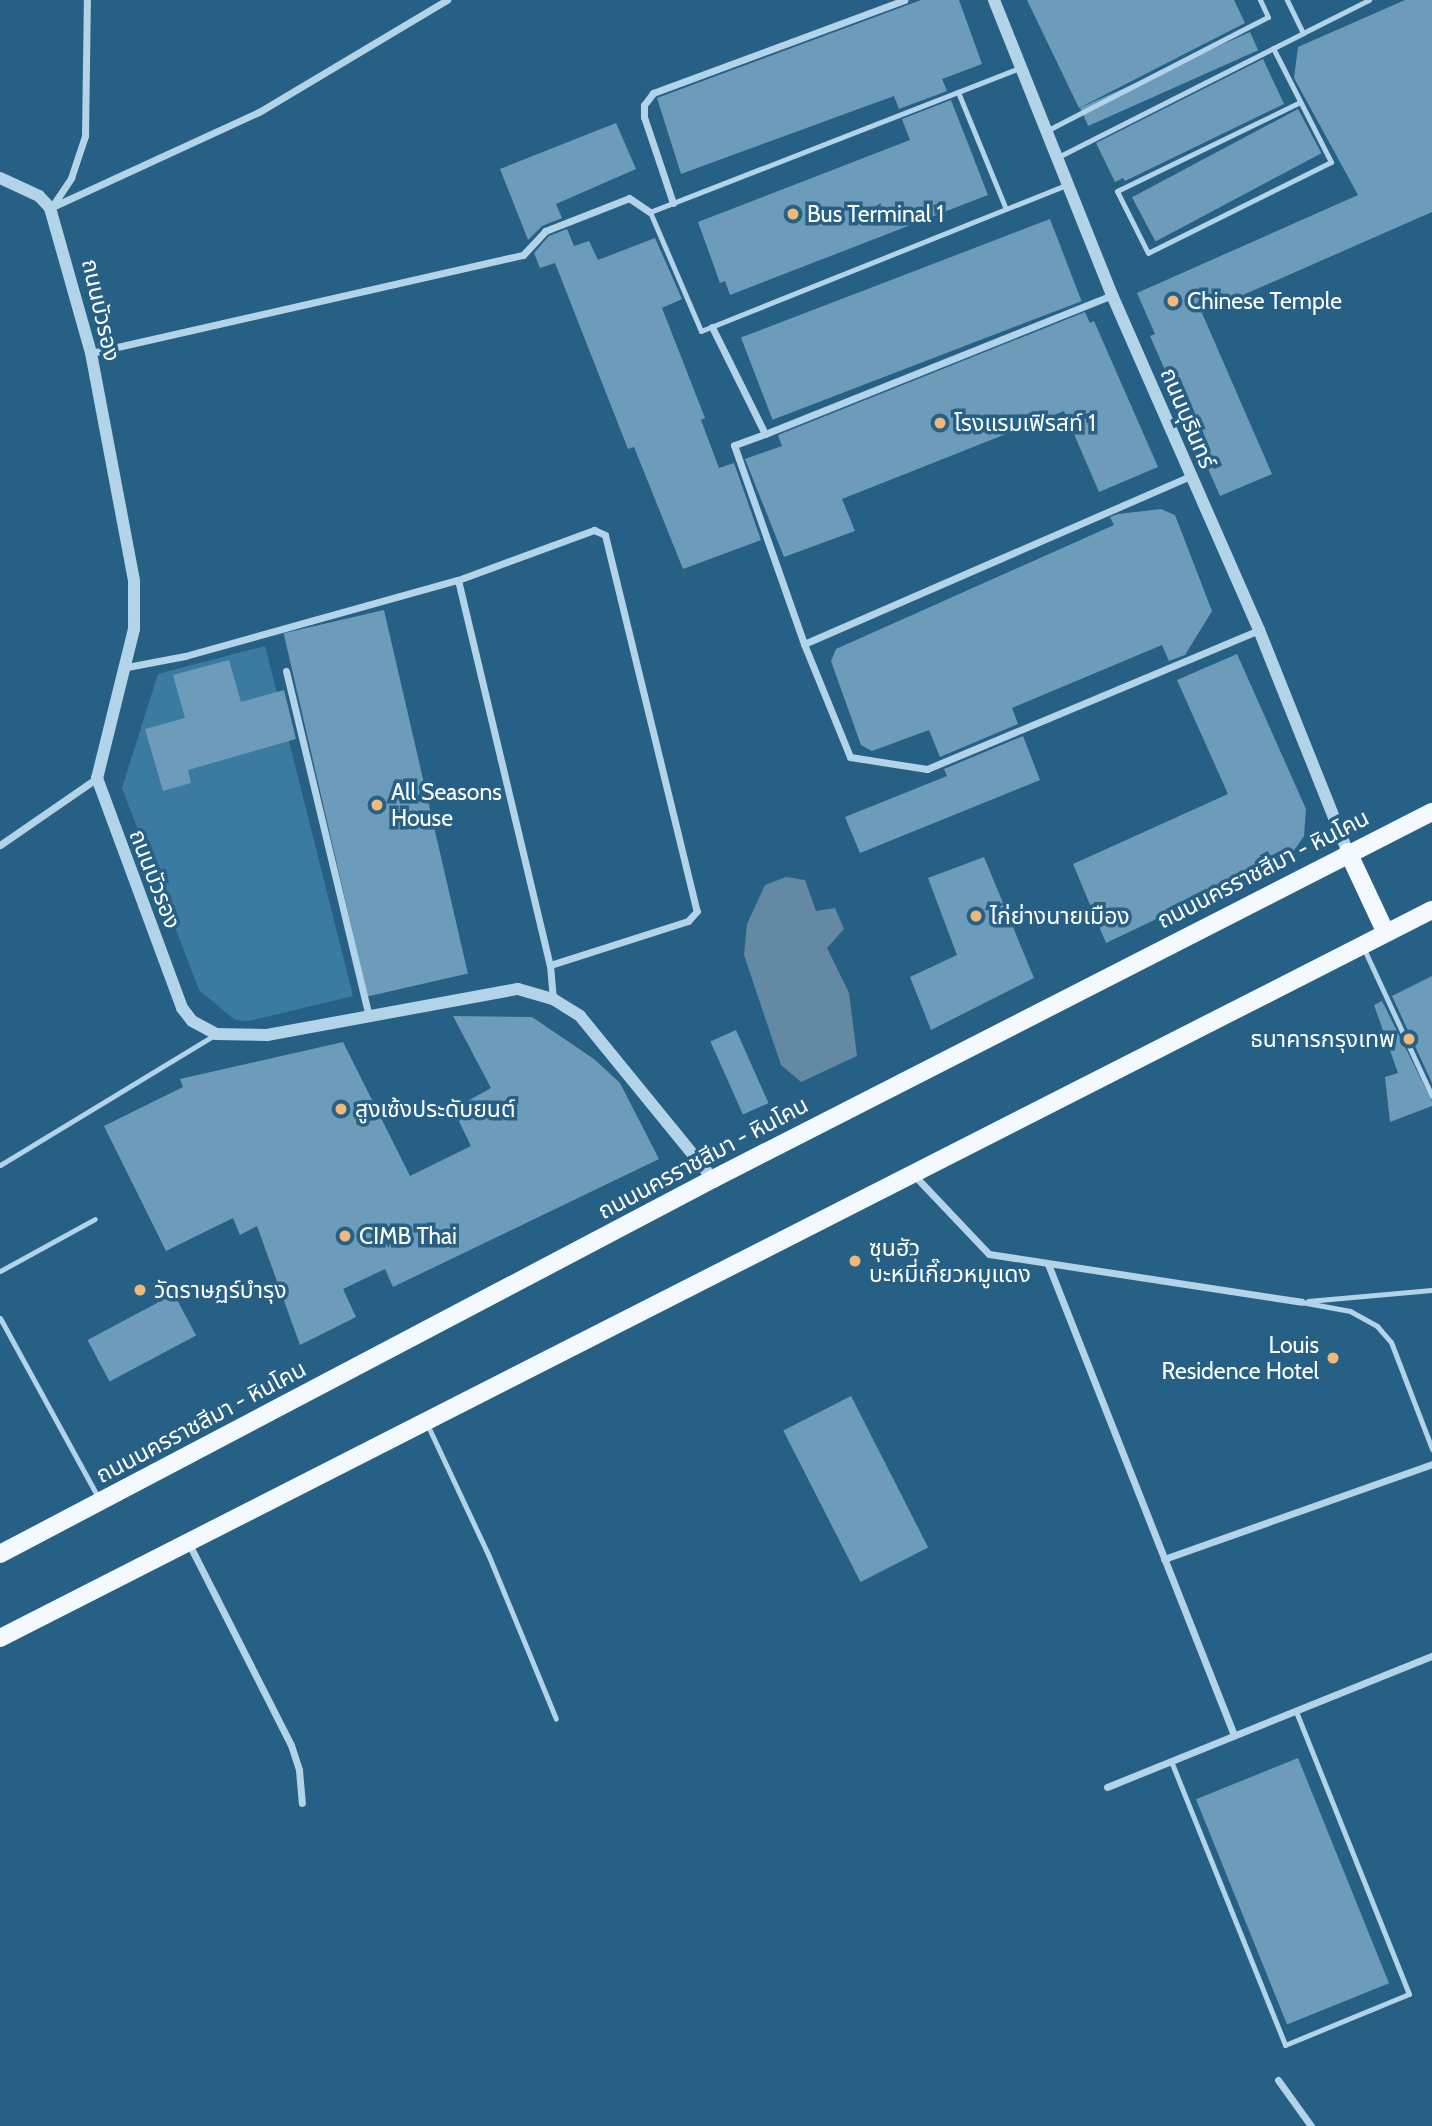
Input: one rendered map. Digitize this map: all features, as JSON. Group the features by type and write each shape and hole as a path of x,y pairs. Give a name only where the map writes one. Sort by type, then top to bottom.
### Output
{"main road":[{"name":"ถนนนครราชสีมา - หินโคน","path":"0,1554 102,1503 713,1179 1348,852 1432,812"},
{"path":"1348,852 1386,933"},
{"path":"0,1638 189,1544 1361,943 1432,910"}],"street":[{"path":"50,208 71,178 85,136 87,0"},
{"path":"50,208 259,111 447,0"},
{"path":"673,203 643,117 644,105 653,93 904,0"},
{"name":"ถนนบุรินทร์","path":"994,0 1112,295 1259,630 1348,852"},
{"path":"0,178 30,191 50,208"},
{"path":"91,353 523,256 545,231 629,198 650,212"},
{"name":"ถนนบัวรอง","path":"50,208 91,353 134,581 134,629 127,667 97,778 183,1008 192,1021 216,1034"},
{"path":"1112,295 734,445 804,644 850,757 927,769 1259,630"},
{"path":"712,327 765,433"},
{"path":"804,644 1190,476"},
{"path":"127,667 185,656 458,580 594,530 605,535 611,548 696,911 688,920 550,965"},
{"path":"458,580 550,965 553,999"},
{"path":"286,671 369,1016"},
{"path":"0,845 97,778"},
{"path":"216,1034 267,1035 518,989 553,999 580,1016 713,1179"},
{"path":"913,1174 989,1254 1301,1302"},
{"path":"1048,1264 1234,1735"},
{"path":"1164,1559 1432,1464"},
{"path":"189,1544 291,1745 299,1770 302,1803"},
{"path":"1107,1787 1432,1656"},
{"path":"1278,2080 1311,2126"}],"lane":[{"path":"1048,130 1268,17 1260,0"},
{"path":"1287,0 1303,33"},
{"path":"1058,158 1369,0"},
{"path":"1273,48 1331,162 1149,254 1117,191 1300,102"},
{"path":"1022,67 650,212 701,331 1068,184"},
{"path":"958,92 1006,209"},
{"path":"1361,943 1432,1096"},
{"path":"0,1165 216,1034"},
{"path":"0,1271 95,1219"},
{"path":"1301,1302 1432,1290"},
{"path":"1301,1302 1350,1311 1384,1334 1432,1448"},
{"path":"0,1318 102,1503"},
{"path":"426,1422 488,1554 556,1719"},
{"path":"1171,1761 1285,2045 1409,1994 1296,1712"}],"shaded area":[{"path":"265,646 353,996 249,1021 235,1020 199,990 122,788 158,674"},
{"path":"786,877 805,880 816,911 835,908 844,929 827,948 849,993 857,1056 801,1082 781,1065 744,955 747,924 765,885"}],"building":[{"path":"921,0 959,0 982,64 942,79 947,91 899,109 894,96 681,174 657,98"},
{"path":"1027,0 1234,0 1245,23 1079,108"},
{"path":"1405,0 1432,0 1432,212 1202,313 1272,474 1220,496 1150,336 1155,334 1137,293 1358,195 1294,78 1298,47"},
{"path":"1250,32 1258,50 1088,126 1080,108"},
{"path":"1263,59 1284,104 1125,181 1123,178 1115,182 1096,143"},
{"path":"951,100 988,195 730,295 725,281 720,283 698,222 910,140 902,119"},
{"path":"1298,109 1321,153 1155,241 1132,197"},
{"path":"616,123 636,169 556,204 562,218 542,226 528,240 500,169"},
{"path":"1050,219 1082,301 773,420 741,338"},
{"path":"567,229 574,246 589,241 598,260 655,238 682,299 662,308 705,418 701,420 719,468 734,463 761,540 683,569 634,447 628,449 555,263 540,268 534,253 549,236"},
{"path":"1085,312 1090,323 1094,321 1158,467 1099,492 1064,411 842,499 855,531 784,557 745,459 782,446 778,435"},
{"path":"1161,509 1175,515 1212,611 1185,655 1169,661 1162,645 1012,708 1018,724 940,757 929,730 872,751 861,745 831,661 836,649 1114,525 1110,517"},
{"name":"All Seasons House","path":"384,610 468,973 368,997 284,633"},
{"path":"1237,654 1306,809 1304,836 1291,855 1106,943 1073,864 1228,794 1177,680"},
{"path":"229,660 241,702 284,690 296,739 188,770 191,783 163,791 145,729 185,718 173,675"},
{"path":"1023,736 1040,780 860,853 845,817 947,776 944,769"},
{"name":"ไก่ย่างนายเมือง","path":"984,857 1034,978 931,1030 910,977 957,955 928,878"},
{"path":"1432,976 1432,1083 1392,996"},
{"path":"1382,1001 1432,1101 1432,1106 1390,1122 1385,1077 1398,1073 1374,1005"},
{"path":"453,1016 532,1017 594,1059 620,1083 659,1159 393,1287 385,1269 343,1289 356,1317 300,1345 257,1226 240,1235 233,1218 166,1251 104,1126 183,1087 180,1079 343,1042 410,1176 471,1146 453,1109 491,1088"},
{"path":"736,1030 769,1103 743,1114 710,1041"},
{"path":"174,1294 196,1335 110,1382 87,1340"},
{"path":"851,1396 928,1547 860,1582 783,1431"},
{"path":"1298,1758 1389,1983 1287,2025 1196,1799"}],"place":[{"name":"Bus Terminal 1","path":"793,214"},
{"name":"Chinese Temple","path":"1173,301"},
{"name":"โรงแรมเฟิรสท์ 1","path":"940,423"},
{"name":"All Seasons House","path":"377,805"},
{"name":"ไก่ย่างนายเมือง","path":"976,916"},
{"name":"ธนาคารกรุงเทพ","path":"1409,1039"},
{"name":"สูงเซ้งประดับยนต์","path":"341,1109"},
{"name":"CIMB Thai","path":"345,1236"},
{"name":"ซุนฮัว บะหมี่เกี๊ยวหมูแดง","path":"855,1261"},
{"name":"วัดราษฏร์บำรุง","path":"140,1290"},
{"name":"Louis Residence Hotel","path":"1333,1358"}]}
